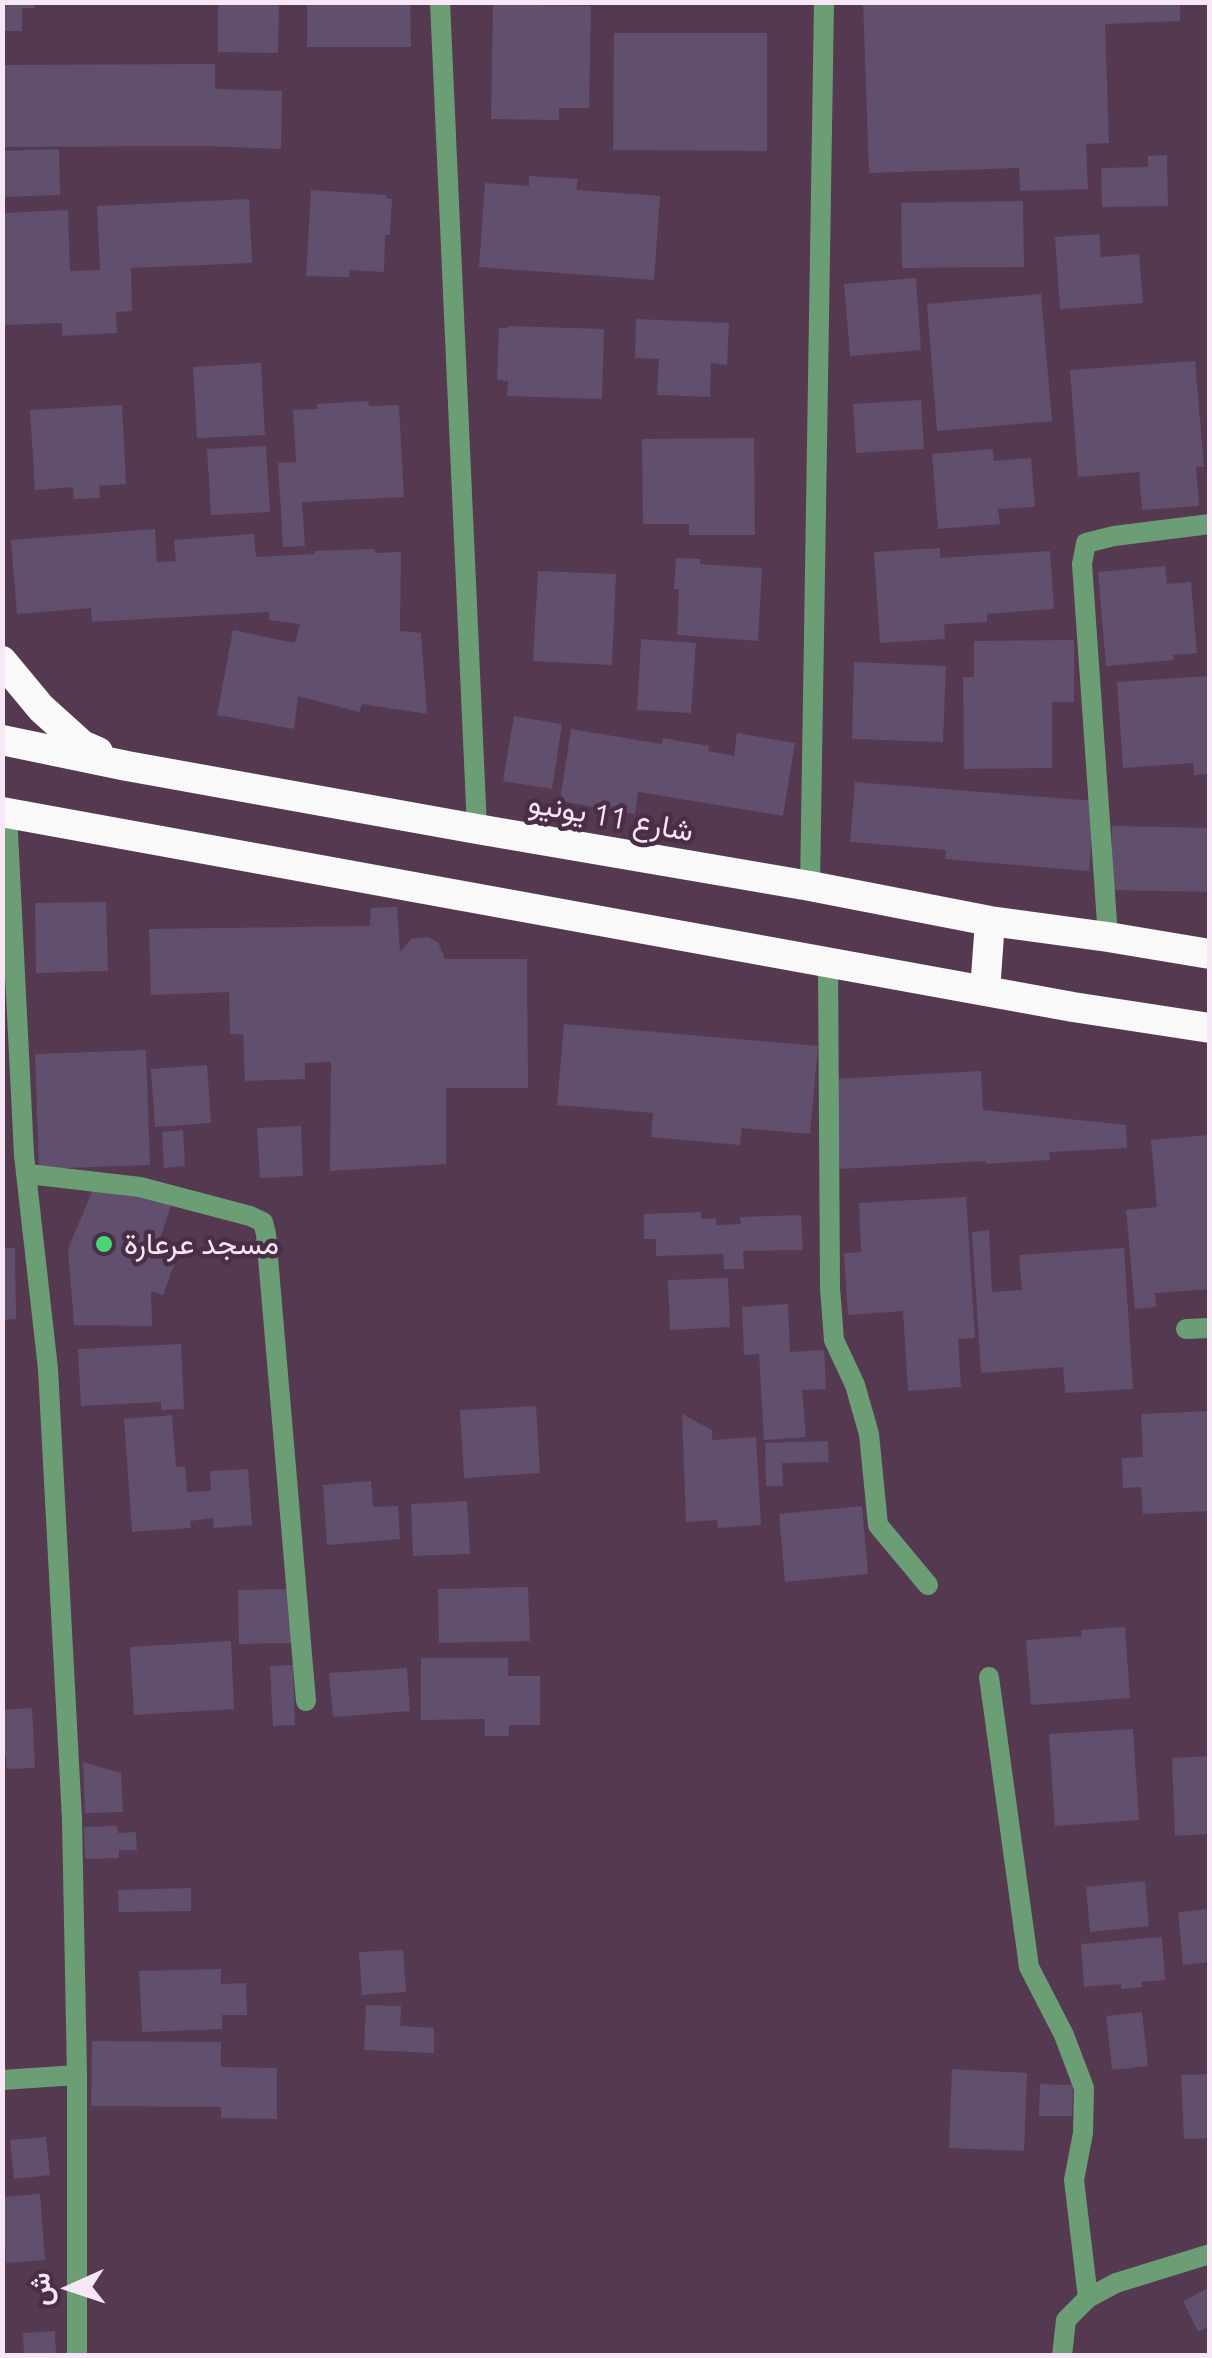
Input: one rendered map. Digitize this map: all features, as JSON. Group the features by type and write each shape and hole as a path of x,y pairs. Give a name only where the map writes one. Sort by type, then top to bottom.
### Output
{"highway":[{"path":"2,661 41,708 82,744 128,766"},
{"name":"شارع 11 يونيو","path":"2,740 990,920 1210,954"},
{"path":"5,812 985,991 1210,1028"},
{"path":"985,991 990,920"}],"street":[{"path":"440,2 477,829"},
{"path":"810,886 824,2"},
{"path":"1108,936 1082,564 1086,543 1210,524"},
{"path":"5,812 18,1162 50,1388 72,1819 77,2356"},
{"path":"828,962 830,1288 834,1340 855,1384 868,1434 878,1525 928,1586"},
{"path":"18,1162 140,1187 263,1222 306,1702"},
{"path":"1186,1329 1210,1328"},
{"path":"990,1677 1029,1967 1064,2035 1084,2088 1083,2133 1074,2180 1088,2298"},
{"path":"2,2080 77,2075"},
{"path":"1062,2356 1066,2320 1088,2298 1116,2283 1210,2254"}],"building":[{"path":"2,2 34,2 34,8 22,8 22,31 2,31"},
{"path":"218,2 279,2 278,53 218,52"},
{"path":"307,2 410,2 411,47 307,47"},
{"path":"863,2 1180,2 1180,21 1105,24 1109,143 1086,144 1088,189 1020,191 1019,168 869,173"},
{"path":"493,4 591,6 589,108 559,108 559,120 491,119"},
{"path":"614,33 767,33 767,151 613,150"},
{"path":"215,64 215,89 282,91 281,149 2,147 2,65"},
{"path":"59,149 60,195 2,197 2,151"},
{"path":"1167,155 1168,206 1102,207 1101,168 1148,167 1148,156"},
{"path":"529,176 578,179 576,190 660,196 654,280 479,267 485,183 529,186"},
{"path":"311,190 386,195 392,199 390,235 385,235 384,272 349,270 349,277 306,276"},
{"path":"249,199 252,263 131,268 132,311 116,312 117,333 62,336 62,323 2,325 2,213 68,210 70,271 100,270 97,206"},
{"path":"1023,201 1024,267 902,268 901,203"},
{"path":"1099,234 1101,257 1139,254 1143,303 1060,309 1055,237"},
{"path":"916,278 921,350 850,356 844,284"},
{"path":"1041,294 1052,421 937,431 927,304"},
{"path":"636,319 729,323 727,365 711,363 710,397 657,395 659,359 635,358"},
{"path":"499,328 604,329 602,399 507,396 508,381 497,380"},
{"path":"1195,361 1204,467 1196,467 1199,506 1142,510 1139,472 1078,477 1070,370"},
{"path":"261,363 265,435 197,438 193,367"},
{"path":"921,400 924,449 856,453 853,404"},
{"path":"368,401 369,406 399,405 404,497 302,502 305,546 283,547 278,463 296,462 293,410 317,409 317,404"},
{"path":"122,405 126,484 99,486 100,498 74,499 73,487 35,490 30,410"},
{"path":"754,438 755,535 689,535 689,524 643,524 642,439"},
{"path":"266,446 270,512 211,515 207,449"},
{"path":"993,449 994,461 1031,458 1035,507 998,509 1000,524 938,529 932,454"},
{"path":"155,529 157,562 176,561 174,540 254,534 256,557 315,554 314,551 401,552 400,631 421,633 427,714 362,704 359,712 298,696 294,729 217,715 233,630 295,643 300,624 269,620 269,612 92,622 91,608 17,614 11,540"},
{"path":"940,548 940,558 1050,551 1054,609 987,614 987,622 944,624 945,639 880,643 874,552"},
{"path":"676,558 701,559 700,564 762,568 758,641 677,635"},
{"path":"1165,566 1167,584 1191,582 1197,653 1173,655 1174,660 1106,666 1098,572"},
{"path":"538,571 616,574 612,665 533,661"},
{"path":"641,639 696,643 691,713 637,710"},
{"path":"1074,640 1074,702 1052,702 1052,768 964,769 963,677 974,677 974,641"},
{"path":"854,662 946,666 943,742 852,739"},
{"path":"1210,676 1210,774 1194,775 1193,763 1123,768 1117,682"},
{"path":"514,716 562,724 552,789 503,781"},
{"path":"571,729 662,744 663,738 709,746 708,751 734,756 737,733 795,743 783,816 638,792 635,814 560,801"},
{"path":"855,782 1095,801 1089,871 945,859 946,850 850,842"},
{"path":"1112,826 1210,828 1210,892 1111,890"},
{"path":"106,902 108,971 36,973 35,903"},
{"path":"397,907 400,952 411,939 428,937 438,942 445,959 527,959 528,1088 446,1088 446,1164 330,1171 331,1062 305,1063 305,1079 245,1081 243,1034 230,1034 229,992 151,995 149,929 370,926 371,908"},
{"path":"564,1024 818,1046 810,1134 742,1128 740,1145 651,1137 653,1113 557,1105"},
{"path":"146,1050 150,1165 39,1169 35,1054"},
{"path":"207,1065 211,1123 155,1127 151,1069"},
{"path":"981,1071 983,1110 1126,1125 1127,1148 1049,1152 1050,1160 839,1169 834,1079"},
{"path":"301,1126 303,1176 260,1178 257,1128"},
{"path":"183,1130 185,1166 164,1168 162,1132"},
{"path":"1210,1135 1210,1289 1155,1293 1156,1307 1135,1309 1126,1210 1157,1207 1151,1140"},
{"path":"94,1187 173,1201 154,1255 175,1262 163,1295 151,1291 152,1326 74,1325 68,1249"},
{"path":"966,1197 975,1338 958,1339 961,1387 908,1391 903,1311 848,1315 844,1253 861,1252 859,1203"},
{"path":"701,1212 701,1219 716,1218 716,1225 741,1224 740,1217 801,1215 803,1250 743,1251 744,1269 724,1269 723,1254 656,1256 656,1239 644,1239 644,1214"},
{"path":"989,1230 992,1292 1022,1290 1019,1255 1124,1248 1133,1389 1065,1393 1063,1367 981,1373 972,1232"},
{"path":"2,1248 15,1248 16,1319 2,1320"},
{"path":"728,1278 730,1327 670,1330 668,1280"},
{"path":"788,1304 790,1352 824,1350 826,1389 802,1390 806,1437 764,1440 759,1354 744,1355 742,1307"},
{"path":"181,1344 184,1409 161,1410 161,1402 81,1406 78,1349"},
{"path":"536,1406 540,1473 464,1478 460,1410"},
{"path":"1210,1411 1210,1511 1143,1514 1141,1487 1123,1488 1122,1458 1143,1457 1141,1414"},
{"path":"682,1414 712,1430 712,1440 756,1437 761,1525 718,1528 717,1520 686,1522"},
{"path":"172,1415 176,1467 185,1466 187,1492 211,1491 210,1471 248,1469 252,1525 214,1528 213,1518 190,1521 191,1528 132,1532 124,1419"},
{"path":"828,1441 829,1462 782,1463 783,1486 766,1486 765,1443"},
{"path":"371,1481 373,1507 398,1506 400,1539 327,1545 323,1485"},
{"path":"467,1501 470,1554 413,1556 411,1504"},
{"path":"862,1506 868,1574 785,1582 779,1514"},
{"path":"528,1587 530,1641 439,1643 438,1589"},
{"path":"290,1589 292,1643 239,1644 238,1590"},
{"path":"1125,1627 1130,1698 1031,1705 1026,1640 1082,1636 1081,1630"},
{"path":"231,1641 234,1709 134,1715 130,1647"},
{"path":"421,1658 508,1658 508,1676 540,1676 540,1725 509,1725 509,1736 485,1736 485,1719 421,1720"},
{"path":"293,1665 295,1725 273,1726 270,1666"},
{"path":"407,1668 410,1711 333,1717 329,1673"},
{"path":"32,1708 35,1768 7,1769 6,1756 2,1756 2,1710"},
{"path":"1133,1729 1139,1820 1055,1826 1049,1734"},
{"path":"1210,1756 1210,1834 1175,1836 1172,1758"},
{"path":"83,1762 121,1773 123,1812 85,1813"},
{"path":"117,1826 118,1833 136,1832 137,1850 119,1850 119,1858 85,1859 84,1827"},
{"path":"1145,1881 1149,1926 1090,1932 1086,1887"},
{"path":"191,1888 191,1911 119,1912 118,1890"},
{"path":"1210,1909 1210,1962 1183,1965 1178,1912"},
{"path":"1162,1937 1165,1980 1121,1989 1121,1984 1084,1987 1081,1944"},
{"path":"403,1950 406,1992 362,1995 359,1952"},
{"path":"221,1969 221,1984 246,1983 247,2015 222,2015 222,2029 142,2032 139,1971"},
{"path":"366,2005 401,2006 400,2026 434,2028 434,2053 364,2050"},
{"path":"1142,2012 1148,2066 1112,2070 1106,2016"},
{"path":"92,2041 221,2042 221,2067 277,2068 277,2119 221,2118 221,2107 91,2106"},
{"path":"952,2069 1027,2073 1024,2151 949,2148"},
{"path":"1210,2074 1210,2138 1184,2139 1181,2075"},
{"path":"1040,2084 1073,2085 1072,2116 1039,2116"},
{"path":"46,2137 50,2175 14,2179 10,2140"},
{"path":"40,2194 45,2260 6,2263 2,2197"},
{"path":"1210,2287 1210,2326 1198,2332 1183,2301"},
{"path":"55,2331 56,2356 24,2356 23,2333"}],"place":[{"name":"مسجد عرعارة","path":"104,1244"}]}
